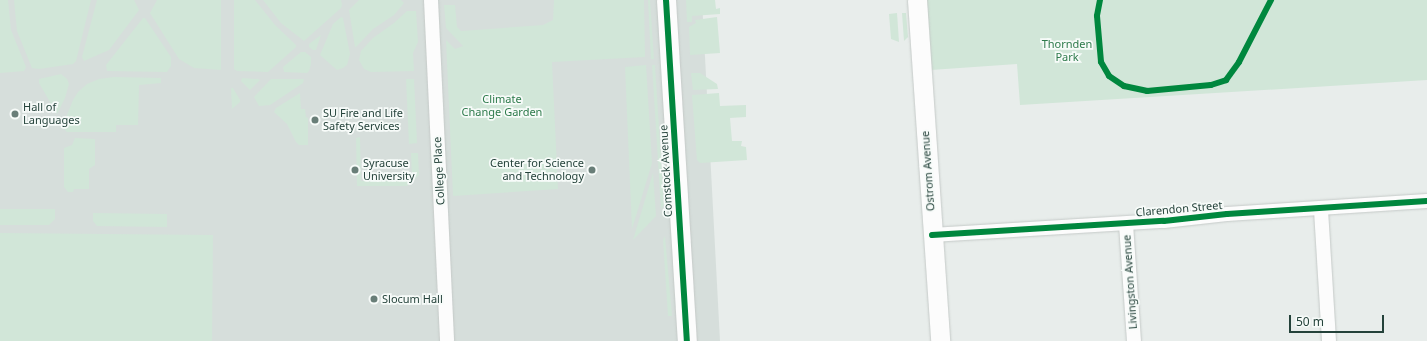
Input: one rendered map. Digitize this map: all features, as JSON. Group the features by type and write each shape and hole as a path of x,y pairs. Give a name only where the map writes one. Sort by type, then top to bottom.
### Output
{"street":[{"name":"College Place","path":"431,0 448,341"},
{"name":"Comstock Avenue","path":"666,0 687,341"},
{"name":"Ostrom Avenue","path":"917,0 940,341"},
{"name":"Clarendon Street","path":"932,235 1126,224 1227,214 1321,210 1427,201"},
{"path":"1321,210 1329,341"},
{"name":"Livingston Avenue","path":"1126,224 1134,341"}],"shaded area":[{"name":"Syracuse University","path":"0,0 702,0 720,341 0,341"}],"green space":[{"path":"0,0 8,0 11,30 26,67 24,71 0,73"},
{"path":"14,0 91,0 76,61 73,64 39,69 32,68 17,31"},
{"path":"97,0 134,0 139,10 109,50 84,61 82,57"},
{"path":"157,0 221,0 221,70 194,68 179,59 150,13"},
{"path":"234,0 255,0 275,25 296,45 296,47 268,72 237,71 234,69"},
{"path":"263,0 341,0 342,5 341,8 304,41 281,23"},
{"path":"359,0 401,0 404,3 394,15 373,29 355,47 349,10"},
{"name":"Climate Change Garden","path":"554,0 644,0 645,57 552,62 558,189 453,196 446,40 455,49 463,46 446,28 444,5 455,5 457,27 461,31 543,25 553,20"},
{"path":"648,0 650,0 654,59 651,59"},
{"path":"686,0 715,0 716,9 720,8 720,14 692,16 692,22 687,22"},
{"name":"Thornden Park","path":"924,0 1427,0 1427,80 1020,105 1017,64 931,70"},
{"path":"407,11 416,11 418,42 413,53 414,71 371,72 364,69 359,60 361,51 373,38 394,23"},
{"path":"897,13 899,42 891,39 889,14"},
{"path":"902,13 906,13 908,37 904,41"},
{"path":"341,17 343,18 350,54 347,65 337,70 320,55 333,24"},
{"path":"717,17 720,53 690,55 689,27 696,23 695,20"},
{"path":"143,18 145,18 171,57 171,66 167,72 107,71 106,65"},
{"path":"321,35 316,50 313,50 309,47 309,44"},
{"path":"301,52 305,52 311,57 309,71 307,73 284,72 283,67"},
{"path":"646,65 652,163 632,229 625,67"},
{"path":"652,65 655,65 664,205 661,209"},
{"path":"691,73 700,73 717,84 718,89 693,90"},
{"path":"61,74 67,79 69,84 65,98 57,114 39,83 39,79"},
{"path":"114,77 161,78 161,83 139,85 138,125 116,125 116,132 67,132 64,129 67,115 78,92 87,84 99,79"},
{"path":"242,78 260,80 250,90 241,81"},
{"path":"271,79 304,79 303,83 270,105 259,106 254,97"},
{"path":"406,79 414,79 417,143 409,144"},
{"path":"231,88 233,88 240,100 240,102 232,109"},
{"path":"300,93 301,109 305,109 306,117 308,118 308,145 299,145 287,124 274,112 276,108"},
{"path":"719,93 720,106 746,105 746,117 730,118 732,141 742,141 741,146 746,147 747,160 700,163 697,160 692,95"},
{"path":"360,137 361,181 403,181 412,176 411,153 418,153 419,175 407,186 357,186 356,138"},
{"path":"75,138 95,139 95,165 89,169 89,189 74,189 73,192 68,192 64,187 64,148 72,145"},
{"path":"653,173 656,216 633,240"},
{"path":"0,209 55,209 55,219 49,225 0,225"},
{"path":"93,213 167,214 167,227 97,226 93,221"},
{"path":"0,233 213,235 212,341 0,341"},
{"path":"665,236 672,316 668,316 663,240"}],"cycle path":[{"path":"666,0 687,341"},
{"path":"1100,0 1097,16 1101,62 1109,76 1124,86 1147,91 1211,85 1226,80 1239,62 1271,0"},
{"path":"932,235 1164,221 1227,214 1427,201"}],"place":[{"name":"Hall of Languages","path":"15,114"},
{"name":"SU Fire and Life Safety Services","path":"315,120"},
{"name":"Syracuse University","path":"355,170"},
{"name":"Center for Science and Technology","path":"592,170"},
{"name":"Slocum Hall","path":"374,299"}]}
